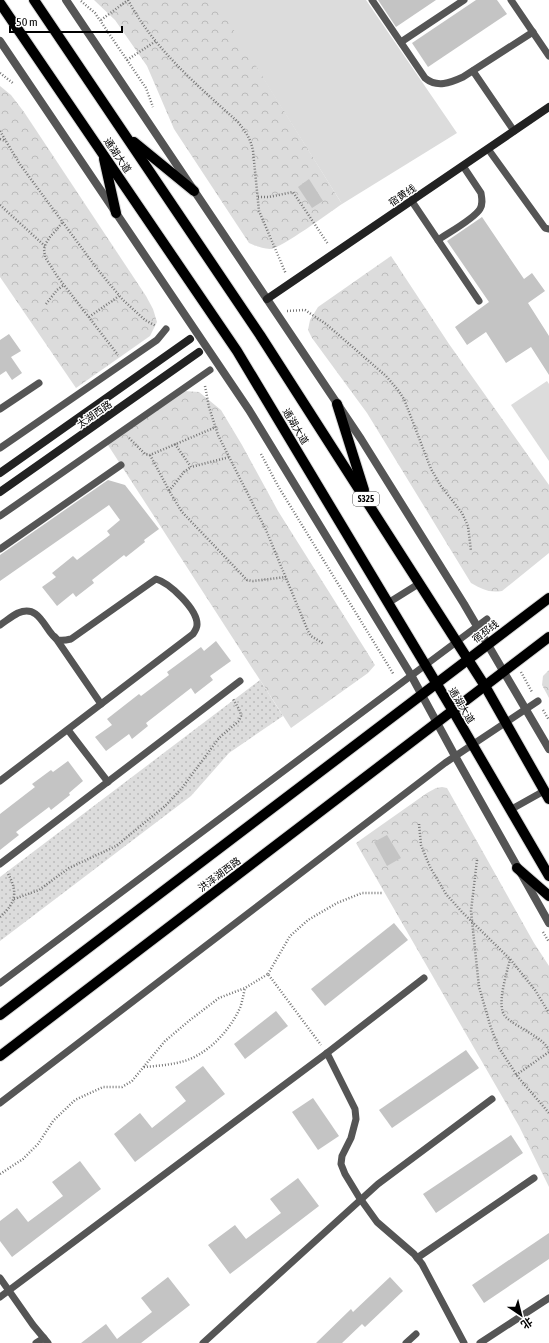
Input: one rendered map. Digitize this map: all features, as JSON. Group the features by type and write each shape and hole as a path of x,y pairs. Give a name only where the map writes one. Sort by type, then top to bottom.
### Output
{"main road":[{"name":"通湖大道","path":"34,0 246,312 485,686 547,795"},
{"name":"通湖大道","path":"0,3 237,351 453,711 549,876"},
{"path":"125,134 194,191"},
{"path":"102,153 116,213"},
{"path":"337,404 368,503"},
{"name":"宿邳线","path":"436,683 549,598"},
{"path":"453,711 549,637"},
{"name":"洪泽湖西路","path":"0,1015 436,683"},
{"name":"洪泽湖西路","path":"0,1056 453,711"},
{"path":"518,868 549,896"}],"street":[{"path":"66,0 361,439 477,626 549,749"},
{"path":"0,41 248,410 411,674 455,756 549,923"},
{"name":"宿黄线","path":"267,299 549,108"},
{"name":"太湖西路","path":"0,473 190,339"},
{"name":"太湖西路","path":"0,492 199,352"}],"lane":[{"path":"373,0 425,78 431,83 442,84 452,82 473,71 532,32"},
{"path":"401,42 464,0"},
{"path":"511,0 549,56"},
{"path":"473,71 514,131"},
{"path":"488,148 545,228 549,229"},
{"path":"438,240 471,218 480,208 482,198 481,194 463,166"},
{"path":"412,200 479,301"},
{"path":"0,448 157,340 166,329"},
{"path":"0,516 210,370"},
{"path":"0,409 40,383"},
{"path":"0,549 121,465"},
{"path":"0,781 193,634 198,627 197,620 174,589 163,581 156,579 70,639 64,641 58,640 54,636"},
{"path":"388,603 420,584"},
{"path":"0,625 17,613 24,611 36,614 54,636 101,704"},
{"path":"0,983 411,674 487,619"},
{"path":"1,864 240,681"},
{"path":"0,1103 455,756 538,701"},
{"path":"68,730 108,782"},
{"path":"510,810 547,795"},
{"path":"0,1297 327,1053 424,978"},
{"path":"327,1053 355,1109 356,1119 351,1138 342,1156 341,1164 345,1174 361,1201 377,1222 414,1254 422,1264 464,1343"},
{"path":"203,1343 378,1184 492,1100"},
{"path":"417,1258 534,1178"},
{"path":"0,1278 33,1325 46,1340 36,1343"},
{"path":"480,1343 549,1298"},
{"path":"406,1343 416,1334"}],"path":[{"path":"100,20 128,0 156,41 174,63 238,122 244,130 251,142 253,151 259,211 280,262 291,283"},
{"path":"127,60 156,41"},
{"path":"0,131 19,163 62,223 119,296 145,320 162,329 166,329"},
{"path":"0,139 6,141"},
{"path":"258,197 269,197 293,192 334,253"},
{"path":"0,205 45,246"},
{"path":"62,223 50,237 45,246 45,257 64,285 124,363"},
{"path":"46,304 56,290 64,285"},
{"path":"89,317 119,296"},
{"path":"287,311 305,310 326,324 386,376 398,390 404,399 431,469 462,513 468,526 471,551"},
{"path":"203,375 209,407 216,426 266,530 308,631 311,636 324,644"},
{"path":"122,431 145,454 150,455 216,426"},
{"path":"175,444 191,467"},
{"path":"259,450 278,486 399,684"},
{"path":"150,455 169,491 187,518 247,580 253,581 286,576"},
{"path":"169,491 184,472 191,467 230,457"},
{"path":"14,899 39,890 69,868 113,848 165,806 182,788 219,738 239,721 241,716 240,711 228,690"},
{"path":"419,824 421,845 430,867 446,894 462,912 510,959 535,990 549,1013"},
{"path":"477,860 471,911 479,987 491,1028 499,1048 516,1076 549,1113"},
{"path":"0,917 9,908 14,899 12,881 1,864"},
{"path":"0,1174 23,1159 38,1144 53,1121 75,1100 104,1087 122,1088 132,1081 165,1041 190,1020 219,998 245,988 268,974 290,936 308,920 337,903 362,893 382,893"},
{"path":"541,929 549,942"},
{"path":"510,959 501,1009 508,1020 541,1040 549,1051 516,1076"},
{"path":"268,974 327,1053"},
{"path":"144,1067 181,1062 198,1055 213,1044 226,1031 239,1012 245,988"}],"green space":[{"path":"94,0 215,0 342,204 285,243 276,247 270,249 249,243 174,129 147,66 115,20"},
{"path":"214,0 366,0 457,133 342,204"},
{"path":"0,86 11,95 24,112 146,296 153,309 157,322 150,336 76,388 0,277"},
{"path":"391,256 449,344 549,485 549,553 502,591 489,591 471,583 367,413 312,338 308,330 310,320 318,307"},
{"path":"547,381 549,384 549,461 511,405"},
{"path":"184,391 199,392 221,410 278,511 375,665 368,673 291,728 106,442"},
{"path":"549,670 549,698 542,685 543,676"},
{"path":"260,680 283,716 229,753 191,796 0,941 0,877"},
{"path":"436,788 447,788 534,943 549,966 549,1187 519,1126 356,843 427,793"}],"building":[{"path":"378,0 436,0 396,27"},
{"path":"476,0 497,0 507,14 428,67 412,43"},
{"path":"309,179 323,201 312,208 298,187"},
{"path":"482,217 524,279 532,273 545,291 528,303 549,336 549,375 531,347 506,363 486,332 467,345 455,327 489,302 447,241"},
{"path":"9,334 21,351 11,357 22,373 12,380 6,371 0,375 0,340"},
{"path":"108,480 125,485 159,529 144,540 145,542 126,557 124,555 92,580 94,583 76,597 73,593 57,606 42,587 56,577 52,573 73,556 77,560 110,535 107,531 120,520 109,505 0,581 0,555"},
{"path":"216,641 231,661 210,676 213,680 195,694 191,688 146,723 148,726 132,739 129,734 106,751 95,737 112,725 107,719 139,694 141,696 169,675 167,672 201,647 204,651"},
{"path":"68,761 83,781 69,793 70,795 51,810 49,807 16,832 19,835 0,850 0,814 35,787 32,784 51,770 53,772"},
{"path":"387,835 401,858 387,866 374,842"},
{"path":"394,923 408,940 325,1006 311,989"},
{"path":"276,1011 288,1026 245,1059 234,1044"},
{"path":"466,1050 479,1068 392,1128 379,1110"},
{"path":"203,1066 225,1094 135,1162 114,1134 140,1113 152,1128 186,1101 175,1087"},
{"path":"313,1098 339,1136 318,1150 292,1112"},
{"path":"511,1135 523,1153 436,1213 423,1194"},
{"path":"80,1161 101,1189 12,1257 0,1241 0,1221 17,1208 28,1222 63,1196 52,1182"},
{"path":"298,1178 319,1206 230,1274 208,1245 235,1225 246,1239 281,1213 270,1199"},
{"path":"549,1233 549,1259 484,1303 472,1285"},
{"path":"168,1277 190,1305 141,1343 81,1343 106,1324 117,1339 152,1312 141,1298"},
{"path":"390,1277 403,1291 365,1327 362,1324 342,1343 316,1343 351,1309 353,1312"}]}
